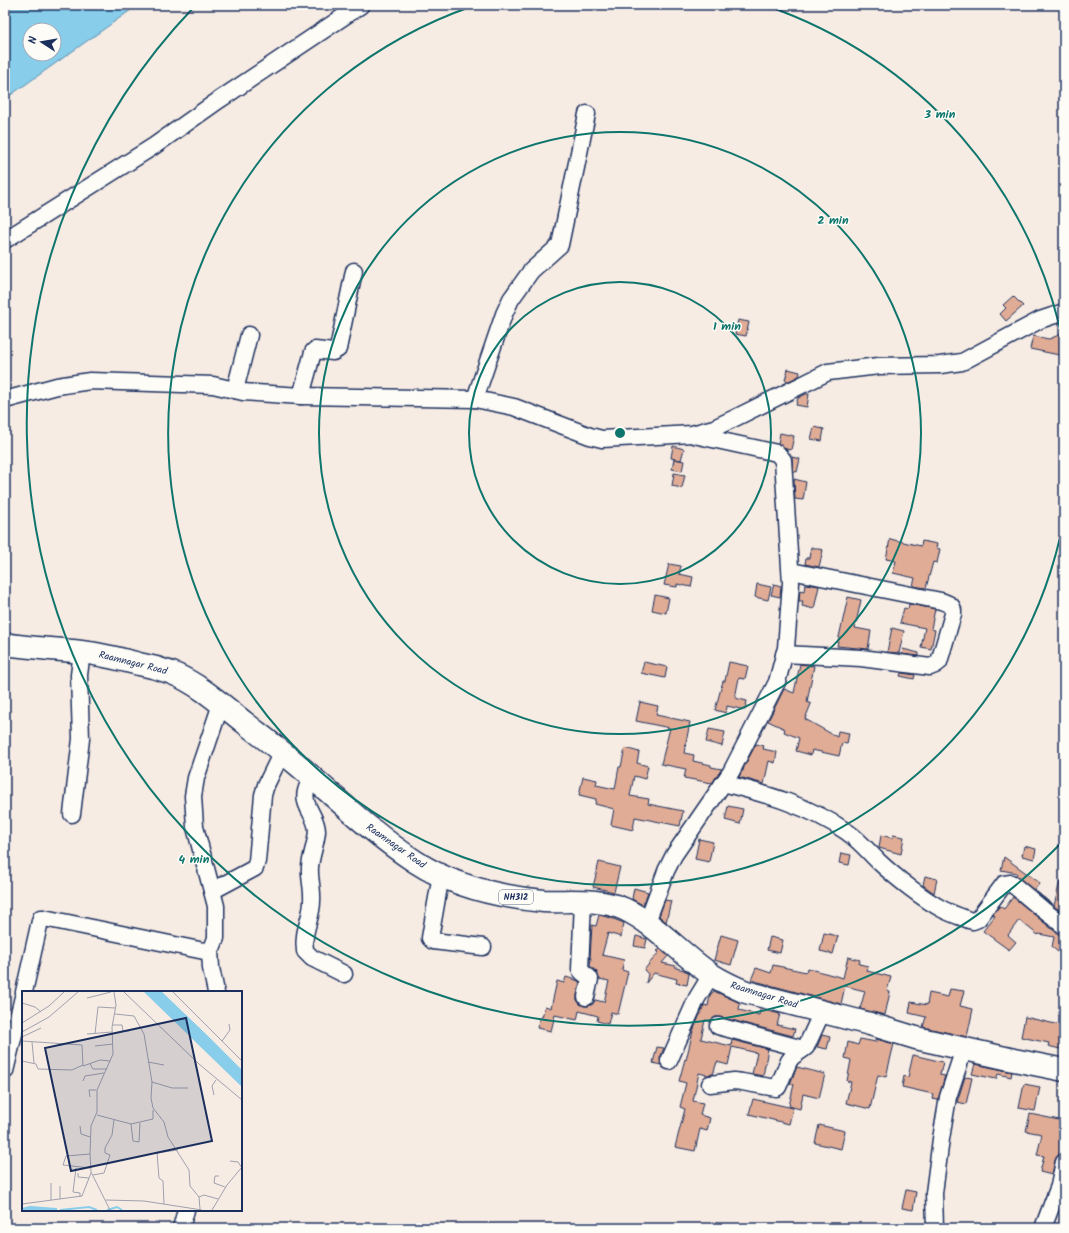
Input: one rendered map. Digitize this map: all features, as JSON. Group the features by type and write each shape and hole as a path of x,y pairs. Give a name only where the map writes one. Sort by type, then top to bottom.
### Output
{"highway":[{"name":"Raamnagar Road","path":"5,644 47,650 82,652 124,660 171,673 192,683 282,752 361,821 390,843 417,862 441,875 467,886 493,893 522,898 546,901 603,904 623,909 646,922 711,975 746,992 964,1049 1064,1070"}],"street":[{"path":"5,240 154,146 218,100 361,5"},
{"path":"475,399 504,314 511,299 531,271 560,245 587,114"},
{"path":"301,396 313,352 315,350 333,352 338,349 354,271"},
{"path":"5,400 57,386 90,381 213,385 235,390 301,396 475,399 514,407 590,436 602,439 692,434 714,428 828,372 879,366 940,365 962,362 1040,320 1064,312"},
{"path":"235,390 249,335"},
{"path":"646,922 666,871 674,855 731,772 768,703 777,682 784,654 791,583 783,460 777,453 692,434"},
{"path":"784,654 861,658 930,667 939,662 954,610 951,605 941,601 790,571"},
{"path":"72,814 81,739 79,675 82,652"},
{"path":"216,991 211,968 210,950 216,938 216,906 195,827 193,796 196,778 221,704"},
{"path":"212,891 255,868 257,862 263,795 266,785 282,752"},
{"path":"312,778 306,790 305,796 306,802 314,816 317,834 310,866 312,901 304,935 305,952 312,958 344,974"},
{"path":"723,783 769,795 787,802 846,831 912,889 943,909 969,920 973,921 978,919 1004,884 1012,884 1064,926"},
{"path":"441,875 430,938 432,941 483,947"},
{"path":"583,902 580,969 584,975 590,979 586,997"},
{"path":"24,991 41,918 204,951 210,950"},
{"path":"669,1061 697,998 711,975"},
{"path":"5,1072 22,1001"},
{"path":"710,1084 738,1082 777,1088 780,1086 790,1058 809,1043 822,1012"},
{"path":"718,1026 803,1049"},
{"path":"935,1228 934,1193 948,1097 964,1049"},
{"path":"1043,1228 1061,1187 1064,1162"},
{"path":"181,1228 186,1211"}],"water":[{"path":"5,5 138,5 62,59 62,22 22,22 22,62 57,62 5,99"}],"building":[{"path":"1013,296 1023,306 1006,321 1000,314 1006,308 1003,305"},
{"path":"738,320 749,322 746,336 735,334"},
{"path":"1064,333 1064,356 1030,349 1033,336 1049,339"},
{"path":"788,369 800,372 799,376 789,381 785,380"},
{"path":"809,394 807,407 796,405 798,398"},
{"path":"814,427 824,429 822,441 811,439"},
{"path":"780,433 794,436 791,450 778,444"},
{"path":"673,446 684,449 681,460 671,458"},
{"path":"792,457 800,459 797,472 793,471"},
{"path":"674,459 684,461 682,471 672,469"},
{"path":"674,473 685,475 682,488 672,486"},
{"path":"794,479 806,482 803,500 795,499"},
{"path":"890,539 921,546 922,541 937,544 936,548 940,549 937,563 933,562 926,588 913,586 915,578 893,573 896,561 886,559"},
{"path":"811,547 823,550 819,567 805,564 806,558 809,558"},
{"path":"669,564 681,566 679,574 693,577 691,587 677,584 677,587 664,585"},
{"path":"757,584 771,587 768,600 755,597"},
{"path":"774,584 781,586 780,597 771,595"},
{"path":"805,584 819,586 814,609 802,606 803,601 799,601 800,590 804,591"},
{"path":"655,595 669,598 666,613 652,610"},
{"path":"848,597 861,600 855,628 871,631 868,649 837,646"},
{"path":"909,604 935,609 931,629 935,630 931,649 921,647 925,628 900,623 904,608 908,609"},
{"path":"892,628 904,631 899,653 887,652"},
{"path":"903,649 919,653 919,656 902,654"},
{"path":"644,662 667,667 665,678 641,673"},
{"path":"729,662 748,666 745,679 739,678 735,698 747,701 745,710 727,706 726,713 715,710 723,681 725,681"},
{"path":"800,664 814,666 807,702 811,704 805,719 837,737 838,731 849,733 847,744 842,743 839,756 812,750 811,755 796,751 799,738 784,732 785,729 768,721 784,689 794,693"},
{"path":"901,673 915,675 914,679 900,676"},
{"path":"640,702 658,706 656,715 690,722 684,753 694,755 693,761 722,769 712,783 684,778 686,769 661,764 670,728 636,721"},
{"path":"709,729 725,732 722,746 706,742"},
{"path":"756,744 764,746 763,749 777,752 775,763 769,761 764,784 739,777"},
{"path":"625,748 639,752 637,763 648,766 645,779 634,776 630,796 649,799 648,804 683,811 680,826 635,817 633,830 611,825 614,809 595,804 596,799 579,795 583,777 597,780 596,785 615,789 619,767 621,767"},
{"path":"728,806 743,809 740,824 725,820"},
{"path":"881,835 892,838 893,835 904,837 901,854 879,848"},
{"path":"699,839 713,842 709,862 695,859"},
{"path":"1024,846 1036,849 1034,859 1022,856"},
{"path":"841,853 851,855 849,865 839,863"},
{"path":"1004,857 1040,883 1034,890 1016,875 1017,873 1001,870"},
{"path":"599,862 620,867 614,892 593,887"},
{"path":"925,876 937,879 934,893 923,885"},
{"path":"1060,881 1064,881 1064,914 1054,906"},
{"path":"634,888 648,892 643,905 632,899"},
{"path":"1013,897 1058,934 1064,935 1064,957 1052,947 1054,937 1038,935 1019,920 1008,935 1016,942 1009,950 983,931 995,916 993,914 1000,906 1004,909"},
{"path":"665,900 671,901 666,922 659,916"},
{"path":"599,915 624,923 621,937 608,933 602,955 624,960 622,970 628,972 618,1014 611,1012 608,1024 597,1021 598,1016 579,1011 577,1020 555,1015 551,1031 537,1028 545,1006 551,1008 557,981 564,983 566,977 580,982 577,1000 580,1004 588,1006 593,1004 595,1000 604,1002 609,981 599,979 597,972 590,966 592,925 596,926"},
{"path":"824,933 838,936 833,954 820,951"},
{"path":"721,935 738,940 731,965 714,960"},
{"path":"636,936 647,939 645,948 634,946"},
{"path":"770,937 783,940 780,953 767,950"},
{"path":"660,949 668,956 662,963 676,966 676,968 684,970 689,974 687,985 676,983 677,979 654,973 646,983 648,974 644,970"},
{"path":"848,957 860,960 859,964 868,966 867,971 891,977 887,991 890,992 885,1015 860,1009 865,991 845,986 841,1004 751,980 756,968 771,973 773,965 806,972 807,968 843,978"},
{"path":"950,989 964,991 960,1006 973,1009 967,1037 923,1027 926,1017 909,1013 911,1002 927,1005 929,993 948,997"},
{"path":"714,991 740,1003 739,1010 759,1015 760,1009 780,1014 777,1025 795,1029 793,1036 720,1017 715,1017 710,1021 705,1020 701,1039 731,1046 732,1040 768,1049 763,1076 752,1074 757,1053 732,1047 728,1065 717,1062 713,1074 707,1075 699,1073 693,1101 703,1103 700,1115 710,1118 707,1131 700,1129 695,1151 675,1147 685,1109 680,1107 686,1083 679,1081 693,1031 704,1005 708,1006 710,995"},
{"path":"1025,1017 1064,1026 1064,1050 1048,1046 1049,1043 1021,1037"},
{"path":"822,1035 830,1037 827,1049 817,1047"},
{"path":"860,1039 876,1042 876,1039 894,1044 886,1077 878,1075 870,1109 846,1103 851,1082 847,1081 851,1060 845,1058 848,1042 858,1045"},
{"path":"657,1047 664,1048 660,1058 661,1065 653,1063"},
{"path":"913,1055 943,1062 940,1075 945,1076 938,1100 932,1099 933,1094 902,1087 904,1076 908,1077"},
{"path":"975,1064 1012,1072 1011,1077 998,1074 996,1079 972,1074"},
{"path":"797,1067 825,1074 819,1098 803,1094 800,1109 789,1106 794,1084 790,1084"},
{"path":"965,1077 972,1078 966,1104 957,1102"},
{"path":"1024,1084 1040,1087 1035,1111 1019,1108"},
{"path":"753,1099 793,1108 789,1124 749,1114"},
{"path":"1030,1114 1064,1121 1064,1135 1060,1154 1055,1160 1052,1175 1040,1172 1044,1156 1037,1155 1042,1134 1026,1131"},
{"path":"819,1125 845,1131 841,1149 815,1143"},
{"path":"906,1190 916,1192 913,1210 902,1208"}]}
